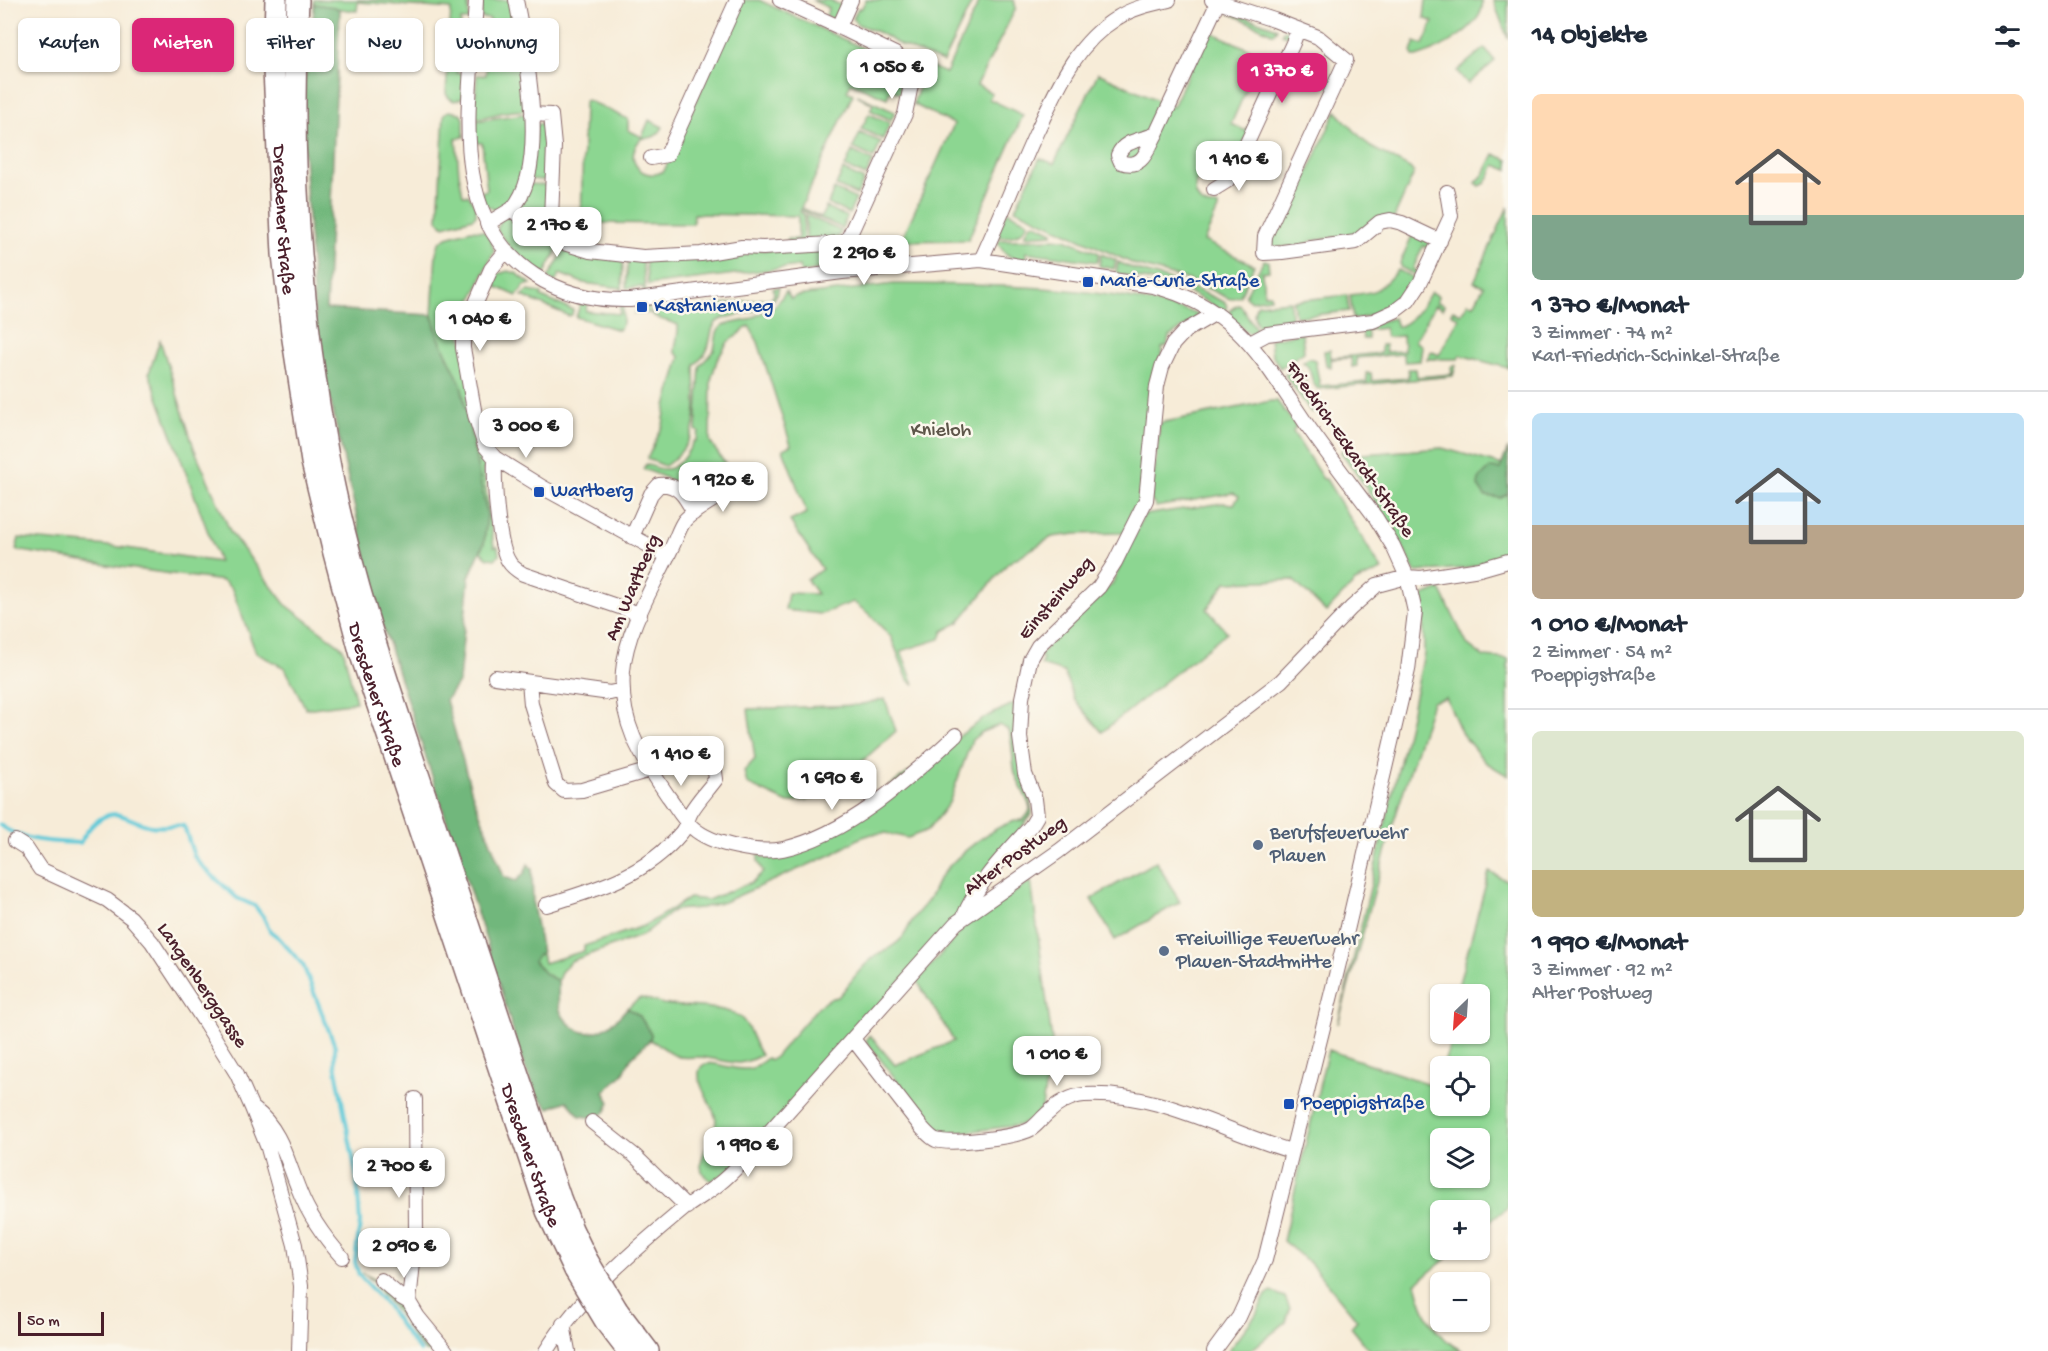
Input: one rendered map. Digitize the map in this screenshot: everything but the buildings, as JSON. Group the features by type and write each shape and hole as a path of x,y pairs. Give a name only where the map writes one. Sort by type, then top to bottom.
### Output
{"main road":[{"name":"Dresdener Straße","path":"276,0 274,70 283,254 292,333 312,462 361,655 515,1118 547,1211 581,1265"},
{"path":"298,0 294,121 299,250 309,337 331,471 353,561 406,739 556,1188 572,1229 581,1265 612,1317 628,1351"},
{"path":"612,1317 648,1351"}],"street":[{"path":"476,0 468,120 471,168 476,193 486,221 506,251 524,268 543,281 578,295 604,299 648,298 842,272 981,260 1152,286 1191,298 1216,313 1247,340 1266,334 1373,321 1395,311 1408,301 1417,289 1451,216 1447,192"},
{"path":"486,221 512,209 524,193 534,137 528,67 516,0"},
{"path":"651,158 667,155 737,0"},
{"path":"780,0 895,54 904,63 910,75 911,85 905,114 846,243 843,251 842,272"},
{"path":"839,27 850,0"},
{"path":"981,260 1010,190 1064,73 1078,53 1117,18 1142,7 1169,0"},
{"path":"1156,134 1215,1 1298,29 1318,37 1346,60 1264,236 1264,253 1356,242 1380,222 1390,220 1402,223 1440,241"},
{"path":"1214,189 1227,181 1236,167 1298,29"},
{"path":"532,114 551,114 554,146 551,218 554,240"},
{"path":"512,209 526,223 554,240 590,251 643,257 701,254 742,247 763,248 846,243"},
{"path":"506,251 491,269 466,323 463,336 475,416 485,446 495,458 542,487 668,556"},
{"name":"Einsteinweg","path":"963,918 981,882 1031,826 1037,816 1035,799 1025,774 1020,737 1022,698 1030,660 1038,646 1099,587 1115,562 1146,500 1157,386 1161,367 1173,344 1185,332 1216,313"},
{"name":"Friedrich-Eckardt-Straße","path":"1214,1351 1239,1317 1265,1260 1356,893 1408,670 1415,612 1407,577 1393,546 1376,518 1247,340"},
{"path":"495,458 493,483 504,550 509,562 523,574 640,614"},
{"path":"632,537 651,494 658,485 671,486 679,490 694,513"},
{"name":"Am Wartberg","path":"734,487 685,520 640,614 623,668 622,690 626,719 632,738 650,770 687,823 701,834 745,848 770,851 803,843 826,833 885,797 956,735"},
{"name":"Alter Postweg","path":"546,1351 563,1324 605,1278 687,1207 721,1182 746,1158 956,923 1059,851 1281,681 1351,608 1377,585 1407,577 1421,578 1480,569 1508,561"},
{"path":"495,677 610,693 622,690"},
{"path":"530,682 531,704 556,784 564,790 582,790 650,770"},
{"path":"546,904 599,889 625,878 667,848 681,834 692,810 716,779 714,766"},
{"name":"Langenberggasse","path":"15,841 26,848 40,869 107,900 138,926 152,942 237,1074 268,1148 295,1245 301,1286 299,1351"},
{"path":"853,1039 922,1128 934,1140 965,1141 1020,1133 1032,1128 1061,1102 1080,1096 1096,1095 1150,1101 1292,1151"},
{"path":"409,1302 416,1233 415,1099"},
{"name":"Langenberggasse","path":"252,1107 265,1117 276,1133 313,1220 342,1257"},
{"path":"592,1122 649,1169 687,1207"},
{"path":"381,1280 409,1302 418,1317 446,1351"},
{"path":"563,1324 568,1351"}],"green space":[{"path":"314,0 468,0 469,18 450,18 451,9 358,2 357,11 314,4"},
{"path":"482,0 512,0 516,18 481,18"},
{"path":"742,0 759,0 882,57 897,72 901,94 891,89 887,98 851,83 847,91 853,94 801,208 821,217 826,207 847,217 842,228 801,210 800,212 804,214 803,242 787,245 787,239 798,239 798,216 694,214 693,224 581,223 584,102 587,100 628,119 628,130 642,137 649,120 663,127 654,136 642,138 633,153 637,166 642,171 656,174 664,171"},
{"path":"812,0 830,0 842,6 839,19 834,20 826,16 829,8"},
{"path":"866,0 973,0 943,62 900,45 880,33 857,24 853,19 858,8 861,9"},
{"path":"980,0 1014,0 1016,8 977,85 992,93 989,99 1023,115 968,240 901,241 954,124 913,104 920,85 910,59 946,73"},
{"path":"1426,0 1482,0 1477,19 1469,28 1447,43 1416,57 1411,52 1415,42 1423,45 1433,22 1424,18"},
{"path":"1493,0 1508,0 1508,39"},
{"path":"314,4 340,10 326,309 432,315 438,336 461,384 487,515 484,543 469,577 459,681 446,700 472,793 504,877 516,881 525,872 528,864 532,869 533,905 542,953 534,961 545,974 558,981 559,1006 564,1018 579,1030 586,1033 594,1032 602,1030 616,1020 627,1008 639,1015 651,1034 650,1040 631,1058 623,1074 604,1092 610,1102 606,1111 597,1118 580,1116 567,1101 549,1108 537,1095 521,1058 486,940 379,615 320,355 314,309 303,140 304,80 306,72 334,72 334,18 313,18"},
{"path":"1224,9 1277,28 1274,34 1223,10 1211,32 1262,55 1231,124 1246,131 1289,37 1282,34 1283,31 1288,30 1291,36 1234,165 1209,168 1197,179 1195,185 1198,198 1203,203 1218,206 1204,241 1254,265 1240,296 1230,299 1189,280 1136,265 1015,209 1040,158 1054,164 1098,73 1173,107 1216,11"},
{"path":"1484,48 1495,61 1468,84 1457,71"},
{"path":"447,72 466,74 463,98 454,101 446,94"},
{"path":"486,72 526,72 526,110 474,118 477,75 486,75"},
{"path":"857,95 895,112 891,120 870,110 873,104"},
{"path":"449,111 460,113 464,118 464,137 456,138 459,174 463,195 469,195 476,208 476,215 473,218 444,226 438,220 444,114"},
{"path":"1336,111 1369,146 1410,168 1414,173 1394,218 1348,239 1346,236 1310,241 1308,246 1268,248 1277,217 1286,221"},
{"path":"523,114 528,117 522,191 500,212 485,205 481,192 487,190 482,143 474,143 475,121"},
{"path":"869,114 890,123 883,139 861,129"},
{"path":"546,122 549,181 530,179 535,125"},
{"path":"860,133 881,142 874,158 853,148"},
{"path":"852,151 873,161 866,176 845,167"},
{"path":"1494,154 1508,160 1508,170 1495,165 1486,183 1480,186 1476,183 1484,174"},
{"path":"843,170 864,180 857,195 836,186"},
{"path":"529,184 550,185 550,233 519,210"},
{"path":"834,189 856,199 849,214 828,204"},
{"path":"1508,207 1508,368 1460,355 1458,359 1427,359 1431,351 1439,355 1459,318 1451,313 1453,310 1461,314 1468,303 1474,305 1484,286 1474,282"},
{"path":"1007,211 1028,223 1023,231 1016,235 999,237 997,235"},
{"path":"509,215 555,245 556,252 544,275 511,248 497,230 502,218"},
{"path":"806,215 841,231 838,238 806,243"},
{"path":"1034,223 1053,234 1025,236 1030,225"},
{"path":"471,230 484,231 491,240 494,251 460,326 487,468 483,469 494,547 498,547 499,555 495,559 488,558 480,551 484,543 487,515 461,385 438,336 432,315 436,253 439,243 447,237"},
{"path":"1414,231 1431,239 1432,249 1423,246 1413,269 1421,273 1419,277 1402,268 1400,263"},
{"path":"1065,239 1099,253 1097,262 1026,252 1025,261 1012,258 998,243 1000,240"},
{"path":"565,249 623,260 622,295 621,288 583,283 560,274 555,282 548,278"},
{"path":"838,249 831,261 824,267 801,273 799,266 648,285 645,258 741,250"},
{"path":"1101,254 1116,260 1114,269 1099,266"},
{"path":"642,259 646,295 644,295 643,287 626,288 628,260"},
{"path":"1264,260 1268,261 1269,271 1262,272 1264,294 1270,294 1271,298 1251,301 1245,296"},
{"path":"1118,262 1184,284 1224,302 1227,305 1226,310 1224,312 1197,296 1172,286 1116,274"},
{"path":"1398,270 1418,280 1415,287 1388,311 1353,320 1350,295 1377,289"},
{"path":"508,271 516,273 531,284 524,286 517,296 492,285 498,274"},
{"name":"Knieloh","path":"894,284 1011,286 1088,292 1165,305 1202,315 1169,337 1167,346 1162,348 1144,494 1125,533 1052,537 1008,563 958,623 943,631 940,639 901,651 914,684 908,680 891,637 869,614 853,602 821,614 785,610 788,593 817,594 807,580 822,569 790,521 807,513 783,449 791,445 758,342 749,326 728,342 717,360 711,380 710,442 736,479 697,505 681,487 643,469 646,464 664,469 675,466 696,441 699,432 696,430 700,366 714,350 717,332 723,325 748,320 776,305 786,291 791,299 796,296"},
{"path":"779,287 776,296 764,307 716,322 709,346 695,365 696,408 692,433 677,456 665,466 647,459 663,425 680,357 675,352 678,325 656,318 650,313 771,298 774,295 773,288"},
{"path":"528,291 542,293 541,297 573,310 572,315 569,316 522,296"},
{"path":"1431,292 1438,296 1437,302 1444,305 1443,309 1435,305 1415,341 1422,346 1420,361 1405,362 1403,354 1356,358 1357,366 1352,367 1351,358 1331,359 1331,367 1326,365 1324,351 1330,350 1331,358 1381,353 1381,345 1385,345 1386,352 1404,351 1403,336 1386,337 1385,328 1367,330 1368,339 1363,339 1362,330 1354,331 1354,328 1394,318 1397,327 1403,325 1417,313"},
{"path":"1347,295 1349,311 1295,317 1293,301"},
{"path":"1290,301 1291,319 1283,320 1284,327 1271,330 1260,328 1254,314 1258,304"},
{"path":"581,302 587,303 586,311 620,314 620,306 623,305 623,323 619,330 576,317"},
{"path":"649,305 650,313 634,314 641,306"},
{"path":"1238,305 1256,329 1255,332 1248,333 1227,315"},
{"path":"1302,333 1304,352 1280,368 1272,355 1270,339"},
{"path":"160,340 194,448 231,533 285,604 343,648 356,702 306,709 285,668 256,653 232,589 223,581 16,550 19,538 120,547 219,562 149,373"},
{"path":"1309,358 1315,360 1320,386 1367,382 1366,373 1371,373 1372,381 1408,378 1408,369 1416,369 1417,377 1452,374 1451,367 1456,365 1453,376 1318,389 1313,383 1309,368 1303,362"},
{"path":"1293,369 1302,375 1313,398 1319,400 1319,411 1311,412 1285,375"},
{"path":"1277,401 1296,426 1293,432 1323,479 1326,479 1382,570 1355,582 1326,612 1293,580 1226,582 1207,609 1227,632 1102,732 1074,699 1064,672 1041,665 1043,658 1040,656 1049,643 1112,584 1144,515 1223,503 1234,504 1239,496 1233,493 1156,507 1151,500 1160,423"},
{"path":"1345,448 1350,455 1442,448 1503,465 1500,469 1501,498 1508,494 1508,555 1466,568 1415,572 1390,525 1341,452"},
{"path":"1508,448 1508,494 1501,498 1485,496 1478,486 1479,479 1490,468 1500,469"},
{"path":"1440,589 1467,644 1484,657 1508,659 1508,776 1485,762 1462,734 1446,698 1432,702 1392,827 1338,1024 1424,654 1423,596"},
{"path":"885,699 896,731 822,797 788,803 747,784 744,771 755,759 748,709 858,705"},
{"path":"1017,702 1032,813 959,917 734,1167 712,1181 704,1175 701,1161 715,1128 716,1120 701,1084 699,1070 707,1064 739,1069 752,1068 767,1058 771,1060 775,1057 818,1007 829,999 838,997 868,962 902,938 928,900 939,878 956,859 1001,826 1023,820 1030,808 1015,773 1009,730 999,725 982,732 972,740 949,803 928,830 908,838 885,833 872,834 860,838 833,854 724,902 701,908 674,910 643,935 571,961 561,972 558,981 545,974 533,961 542,953 544,963 584,951 584,946 646,925 689,898 708,900 752,882 763,872 758,861 758,854 762,858 779,857 779,853 810,843 986,717"},
{"path":"1156,861 1180,902 1115,940 1091,899"},
{"path":"1489,872 1508,881 1508,1207 1490,1222 1490,1200 1430,1200 1430,1260 1445,1260 1416,1283 1430,1321 1430,1332 1438,1332 1453,1346 1463,1351 1370,1351 1351,1327 1357,1320 1310,1263 1283,1241 1328,1050 1430,1084 1430,1116 1490,1116 1490,1056 1446,1056 1450,1044 1490,1044 1490,984 1459,984"},
{"path":"1031,881 1052,1041 1042,1108 1033,1119 1021,1125 949,1134 934,1128 866,1041 870,1035 895,1065 954,1041 917,981 967,924"},
{"path":"640,998 663,1004 714,1008 734,1014 741,1018 750,1031 761,1055 739,1063 674,1055 650,1040 651,1034 639,1015 627,1008"},
{"path":"362,1273 386,1287 441,1351 425,1351 376,1283"},
{"path":"1272,1292 1285,1297 1290,1309 1286,1322 1250,1351 1228,1351 1255,1316 1266,1295"}],"waterway":[{"path":"0,825 28,838 80,843 96,822 113,814 151,826 184,826 194,856 200,864 237,898 255,906 270,931 303,965 335,1046 335,1064 357,1179 360,1223 355,1262 359,1275 388,1307 420,1351"}],"place":[{"name":"Marie-Curie-Straße","path":"1088,282"},
{"name":"Kastanienweg","path":"642,307"},
{"name":"Wartberg","path":"539,492"},
{"name":"Berufsfeuerwehr Plauen","path":"1258,845"},
{"name":"Freiwillige Feuerwehr Plauen-Stadtmitte","path":"1164,951"},
{"name":"Poeppigstraße","path":"1289,1104"}]}
